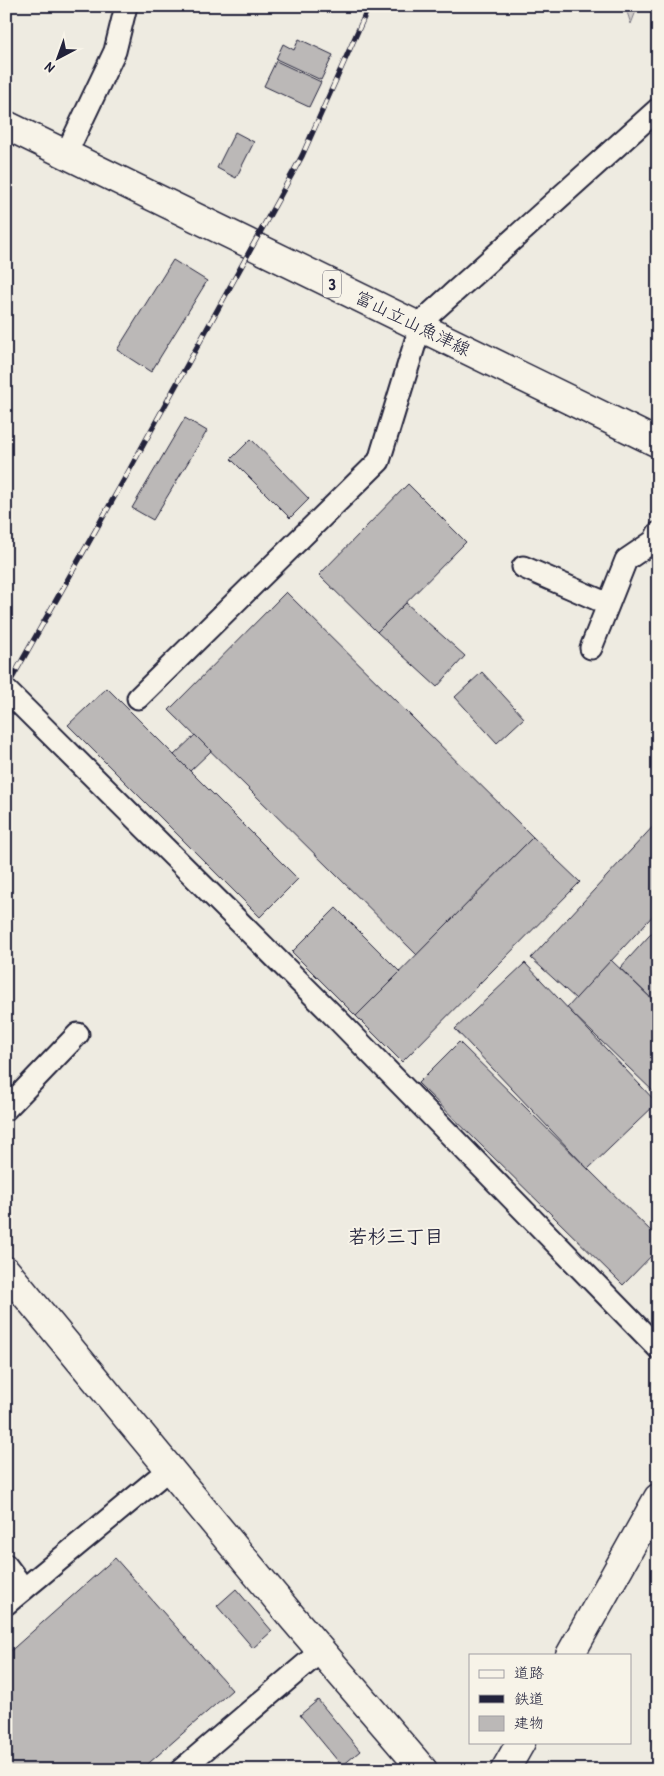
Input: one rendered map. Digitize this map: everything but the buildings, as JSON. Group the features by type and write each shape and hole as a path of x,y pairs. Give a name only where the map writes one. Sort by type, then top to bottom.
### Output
{"street":[{"path":"66,154 115,51 126,6"},
{"path":"138,698 379,461 420,327 431,313 658,109"},
{"name":"富山立山魚津線","path":"6,125 658,443"},
{"path":"591,648 626,560 654,540 658,533"},
{"path":"523,567 608,604"},
{"path":"6,690 337,1019 658,1348"},
{"path":"6,1109 78,1034"},
{"path":"6,1271 321,1651 423,1770"},
{"path":"6,1604 169,1469"},
{"path":"571,1654 658,1498"},
{"path":"6,1565 24,1589"},
{"path":"181,1770 321,1651"},
{"path":"505,1770 520,1744"}],"shaded area":[{"path":"625,6 638,6 631,24"}],"railway":[{"path":"6,689 125,478 302,156 369,6"}],"district":[{"name":"若杉三丁目","path":"396,1236"}]}
